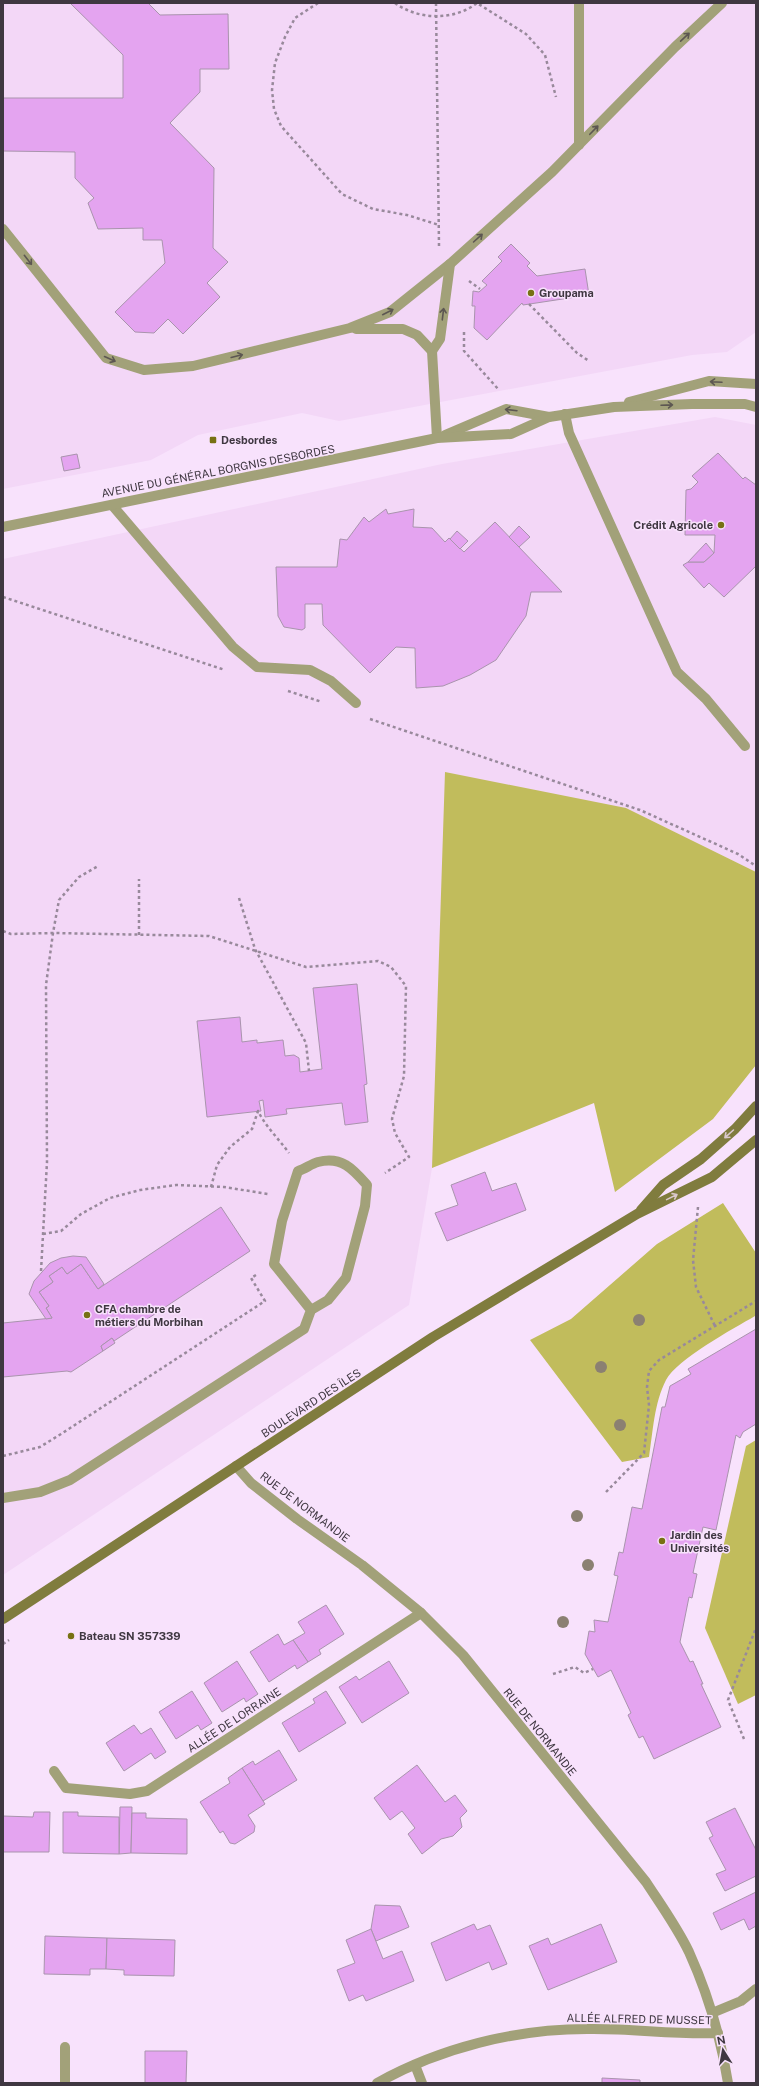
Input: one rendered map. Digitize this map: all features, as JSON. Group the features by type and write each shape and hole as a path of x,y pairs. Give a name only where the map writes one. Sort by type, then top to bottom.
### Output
{"main road":[{"name":"BOULEVARD DES ÎLES","path":"637,1214 663,1185 701,1158 735,1129 756,1106"},
{"name":"BOULEVARD DES ÎLES","path":"3,1618 433,1338 637,1214 712,1177 756,1140"}],"street":[{"path":"579,3 579,145"},
{"path":"3,229 106,358 144,370 193,366 350,328 390,312 450,264 579,145 675,46 722,3"},
{"path":"437,438 432,351 440,338 450,264"},
{"path":"350,328 403,329 417,335 432,351"},
{"name":"AVENUE DU GÉNÉRAL BORGNIS DESBORDES","path":"614,407 709,381 756,384"},
{"name":"AVENUE DU GÉNÉRAL BORGNIS DESBORDES","path":"3,528 112,504 437,438 511,434 549,418 564,414 614,407 692,404 745,404 756,407"},
{"name":"AVENUE DU GÉNÉRAL BORGNIS DESBORDES","path":"437,438 506,409 549,418"},
{"path":"564,414 569,433 677,672 706,699 745,746"},
{"path":"112,504 239,652 258,666 310,670 331,681 356,703"},
{"path":"3,1498 40,1492 70,1480 304,1329 311,1310 328,1300 346,1278 365,1206 367,1185 352,1168 339,1161 318,1162 298,1171 282,1221 274,1264 311,1310"},
{"name":"RUE DE NORMANDIE","path":"236,1466 251,1483 362,1565 421,1613 462,1655 646,1882 672,1921 689,1953 712,2013 718,2033 728,2083"},
{"name":"ALLÉE DE LORRAINE","path":"54,1771 66,1788 130,1794 147,1791 421,1613"},
{"path":"712,2013 741,2002 756,1989"},
{"name":"ALLÉE ALFRED DE MUSSET","path":"377,2083 440,2054 502,2038 562,2029 627,2029 698,2034 718,2033"},
{"path":"65,2047 65,2083"},
{"path":"415,2065 422,2083"}],"path":[{"path":"318,3 296,18 285,37 275,63 272,90 274,109 281,126 342,194 373,209 407,215 439,225"},
{"path":"395,3 406,11 436,17 468,10 477,3 526,34 545,55 557,103"},
{"path":"436,3 439,255 480,289"},
{"path":"529,304 577,353 589,361"},
{"path":"464,328 464,351 501,392"},
{"path":"3,597 230,671"},
{"path":"282,689 327,704"},
{"path":"364,717 640,810 738,854 756,866"},
{"path":"41,1271 47,1162 46,985 53,933 59,900 79,877 98,866"},
{"path":"139,879 139,935"},
{"path":"239,898 254,949 306,1043 309,1071"},
{"path":"3,930 11,934 53,933 209,936 306,966 378,961 391,967 406,986 404,1076 392,1119 395,1134 409,1157 367,1185"},
{"path":"211,1187 217,1165 230,1147 252,1129 258,1111 266,1127 276,1135 301,1170"},
{"path":"43,1234 61,1231 81,1214 110,1198 140,1190 176,1185 211,1187 289,1198"},
{"path":"698,1206 694,1260 696,1287 715,1326"},
{"path":"3,1456 40,1447 265,1301 251,1278 274,1264"},
{"path":"606,1492 644,1453 649,1405 646,1387 649,1371 659,1360 756,1301"},
{"path":"744,1739 728,1700 756,1628"},
{"path":"553,1674 575,1668 584,1673 593,1669"}],"shaded area":[{"path":"3,3 756,3 756,332 727,352 692,355 339,421 302,413 198,435 151,460 3,489"},
{"path":"715,417 756,425 756,872 626,808 432,1168 409,1305 3,1575 3,559 442,464"},
{"path":"445,772 626,808 756,872 756,1065 713,1119 615,1192 594,1103 432,1168"},
{"path":"723,1203 756,1253 756,1318 755,1316 706,1345 681,1363 672,1372 666,1380 659,1398 654,1418 649,1457 622,1462 530,1340 571,1319 657,1244"},
{"path":"756,1440 756,1695 738,1704 705,1628 746,1446"}],"building":[{"path":"70,3 148,3 160,15 228,14 229,69 200,69 200,92 170,123 214,168 213,248 228,262 207,283 220,297 183,334 168,319 154,333 135,332 115,312 165,263 162,240 143,240 143,228 98,229 88,203 94,198 75,178 75,152 3,151 3,98 123,98 123,55"},
{"name":"Groupama","path":"511,244 530,263 527,266 537,276 585,269 589,295 523,305 522,303 487,340 474,328 475,306 472,306 473,291 479,292 487,285 482,281 502,261 498,257"},
{"name":"Crédit Agricole","path":"718,453 743,479 745,477 756,485 756,566 724,597 709,583 704,588 683,565 688,562 704,562 714,553 715,535 685,535 686,490 691,489 698,482 692,476"},
{"path":"77,454 80,468 64,471 61,457"},
{"path":"386,509 388,514 414,509 413,527 432,528 445,542 449,538 464,552 495,522 562,592 531,592 526,616 496,660 470,675 443,686 416,688 415,648 396,647 370,673 323,625 322,604 305,604 305,628 302,630 284,627 278,616 276,567 337,567 340,539 347,540 364,517 369,522"},
{"path":"519,526 530,537 519,547 509,537"},
{"path":"457,531 468,541 460,549 450,539"},
{"path":"706,543 714,553 704,562 688,562"},
{"path":"357,984 367,1084 364,1085 368,1122 345,1125 342,1103 286,1109 287,1114 265,1117 263,1100 259,1101 261,1111 207,1117 197,1021 240,1017 242,1042 257,1040 257,1043 283,1040 285,1056 294,1055 299,1058 300,1072 322,1069 313,988"},
{"path":"485,1172 492,1191 516,1183 526,1210 447,1241 435,1213 458,1205 451,1185"},
{"path":"221,1207 250,1251 114,1341 112,1338 101,1346 103,1351 71,1372 67,1371 3,1377 3,1323 52,1318 46,1308 49,1306 39,1292 53,1282 49,1276 62,1267 67,1274 81,1264 98,1289"},
{"path":"73,1256 86,1257 104,1284 98,1289 81,1264 67,1274 62,1267 49,1276 53,1282 39,1292 49,1306 46,1308 52,1318 46,1319 29,1294 34,1281 50,1263 61,1258"},
{"name":"Jardin des Universités","path":"756,1329 756,1424 743,1432 740,1438 736,1435 716,1530 703,1527 693,1573 697,1574 692,1598 689,1597 680,1642 690,1662 693,1661 703,1684 701,1684 721,1727 654,1759 643,1736 639,1738 628,1715 631,1713 611,1670 598,1677 585,1654 589,1631 595,1632 594,1620 608,1622 618,1576 614,1575 619,1552 623,1553 632,1507 642,1509 662,1407 665,1407 670,1386 691,1374 688,1369"},
{"path":"112,1338 115,1343 103,1351 101,1346"},
{"path":"326,1605 344,1634 319,1650 321,1654 308,1662 293,1640 305,1633 298,1622"},
{"path":"278,1634 284,1645 293,1640 308,1662 297,1669 295,1665 269,1682 250,1652"},
{"path":"237,1661 258,1694 246,1702 244,1698 222,1712 204,1683"},
{"path":"389,1661 409,1693 362,1723 339,1687 356,1676 359,1680"},
{"path":"192,1691 212,1723 201,1730 198,1725 176,1739 159,1712"},
{"path":"326,1691 346,1723 299,1752 282,1723 315,1703 313,1699"},
{"path":"134,1725 141,1734 151,1728 166,1752 155,1759 151,1753 124,1771 106,1743"},
{"path":"279,1750 297,1780 263,1801 242,1768 253,1761 255,1765"},
{"path":"417,1765 445,1802 455,1795 467,1811 460,1818 462,1827 453,1836 441,1839 422,1854 408,1834 415,1828 402,1811 390,1820 374,1798"},
{"path":"242,1768 265,1804 248,1815 255,1826 254,1832 235,1844 230,1843 223,1831 220,1833 200,1802 230,1783 228,1778"},
{"path":"120,1807 132,1807 131,1853 119,1854"},
{"path":"735,1808 756,1850 756,1876 725,1891 716,1874 726,1870 709,1838 713,1836 706,1822"},
{"path":"34,1812 50,1812 49,1852 3,1852 3,1816 33,1817"},
{"path":"63,1812 78,1812 78,1816 119,1817 119,1854 63,1853"},
{"path":"132,1813 146,1813 146,1818 187,1819 187,1854 131,1853"},
{"path":"756,1892 756,1926 749,1930 744,1919 721,1930 713,1913"},
{"path":"375,1905 400,1906 409,1927 376,1941 371,1929"},
{"path":"474,1924 477,1930 490,1925 507,1964 492,1970 489,1962 446,1981 431,1943"},
{"path":"601,1924 617,1962 548,1990 529,1946 548,1938 551,1945"},
{"path":"371,1929 383,1959 402,1951 414,1981 366,2001 363,1995 349,2001 337,1970 355,1963 346,1940"},
{"path":"45,1936 107,1938 106,1969 90,1969 90,1975 44,1974"},
{"path":"107,1938 175,1940 174,1976 124,1975 124,1970 106,1969"},
{"path":"145,2051 187,2051 186,2083 145,2083"},
{"path":"602,2078 640,2080 640,2083 602,2083"}],"place":[{"name":"Groupama","path":"531,293"},
{"name":"Desbordes","path":"213,440"},
{"name":"Crédit Agricole","path":"721,525"},
{"name":"CFA chambre de métiers du Morbihan","path":"87,1315"},
{"name":"Jardin des Universités","path":"662,1541"},
{"name":"Bateau SN 357339","path":"71,1636"}]}
